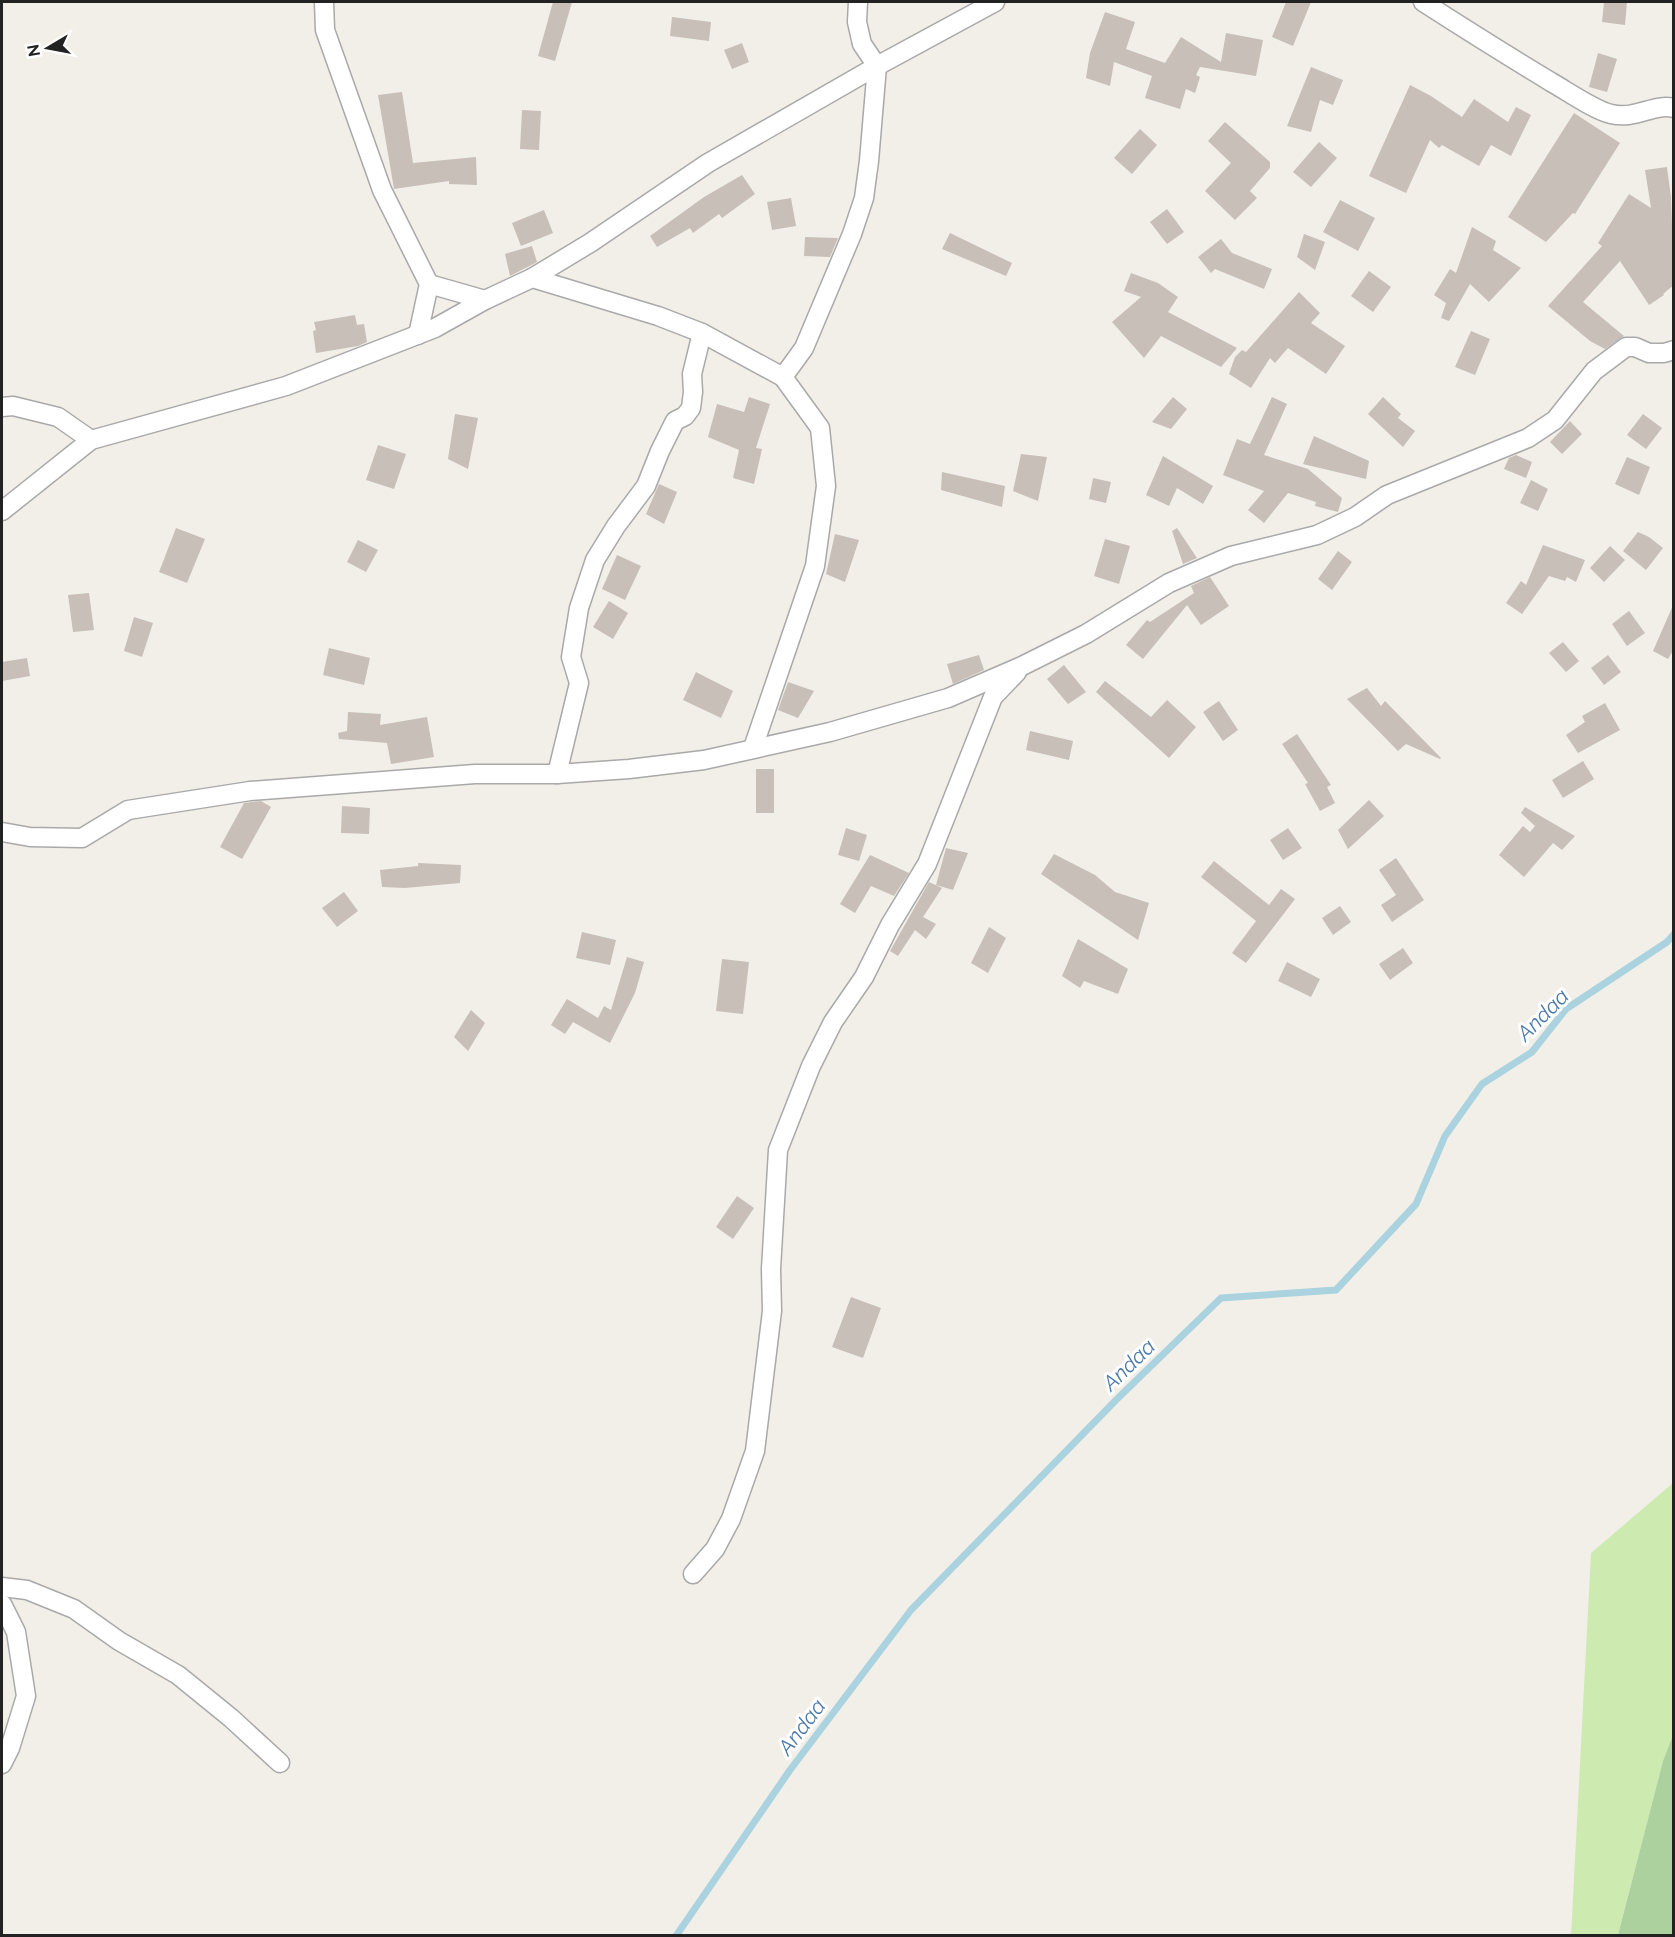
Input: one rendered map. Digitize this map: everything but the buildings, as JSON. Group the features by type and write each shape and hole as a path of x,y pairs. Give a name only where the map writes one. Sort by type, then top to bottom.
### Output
{"street":[{"path":"324,2 325,30 378,180 429,284 418,335"},
{"path":"783,378 804,348 852,234 864,198 877,66 862,44 857,22 858,2"},
{"path":"2,511 91,440 286,386 435,328 485,300 532,278 590,243 708,163 877,66 995,2"},
{"path":"1423,2 1526,67 1611,114 1636,115 1663,106 1674,108"},
{"path":"532,278 621,307 658,316 702,333 783,378 820,428 826,486 815,566 753,748"},
{"path":"429,284 485,300"},
{"path":"557,774 579,683 571,657 579,608 595,560 616,526 646,486 675,421 685,416 691,408 692,374 702,333"},
{"path":"2,832 30,837 82,838 128,810 250,791 394,782 475,774 557,774 630,769 704,760 830,732 948,698 1022,666 1086,634 1169,583 1231,556 1317,535 1355,517 1387,495 1528,438 1555,420 1594,371 1626,347 1635,347 1649,353 1674,350"},
{"path":"2,407 13,406 58,417 91,440"},
{"path":"693,1574 715,1549 731,1519 755,1452 772,1311 771,1269 778,1150 811,1066 832,1022 864,976 890,925 927,864 993,697 1022,666"},
{"path":"2,1587 27,1590 74,1609 119,1641 178,1675 231,1718 280,1763"},
{"path":"2,1604 16,1632 26,1696 10,1748 2,1764"}],"green space":[{"path":"1673,1483 1673,1735 1663,1761 1618,1935 1571,1936 1591,1553"},
{"path":"1673,1735 1673,1935 1618,1935 1663,1761"}],"waterway":[{"name":"Andaa","path":"676,1936 790,1770 911,1610 1116,1400 1221,1298 1336,1290 1416,1204 1445,1136 1482,1084 1532,1052 1566,1009 1667,942 1674,934"}]}
